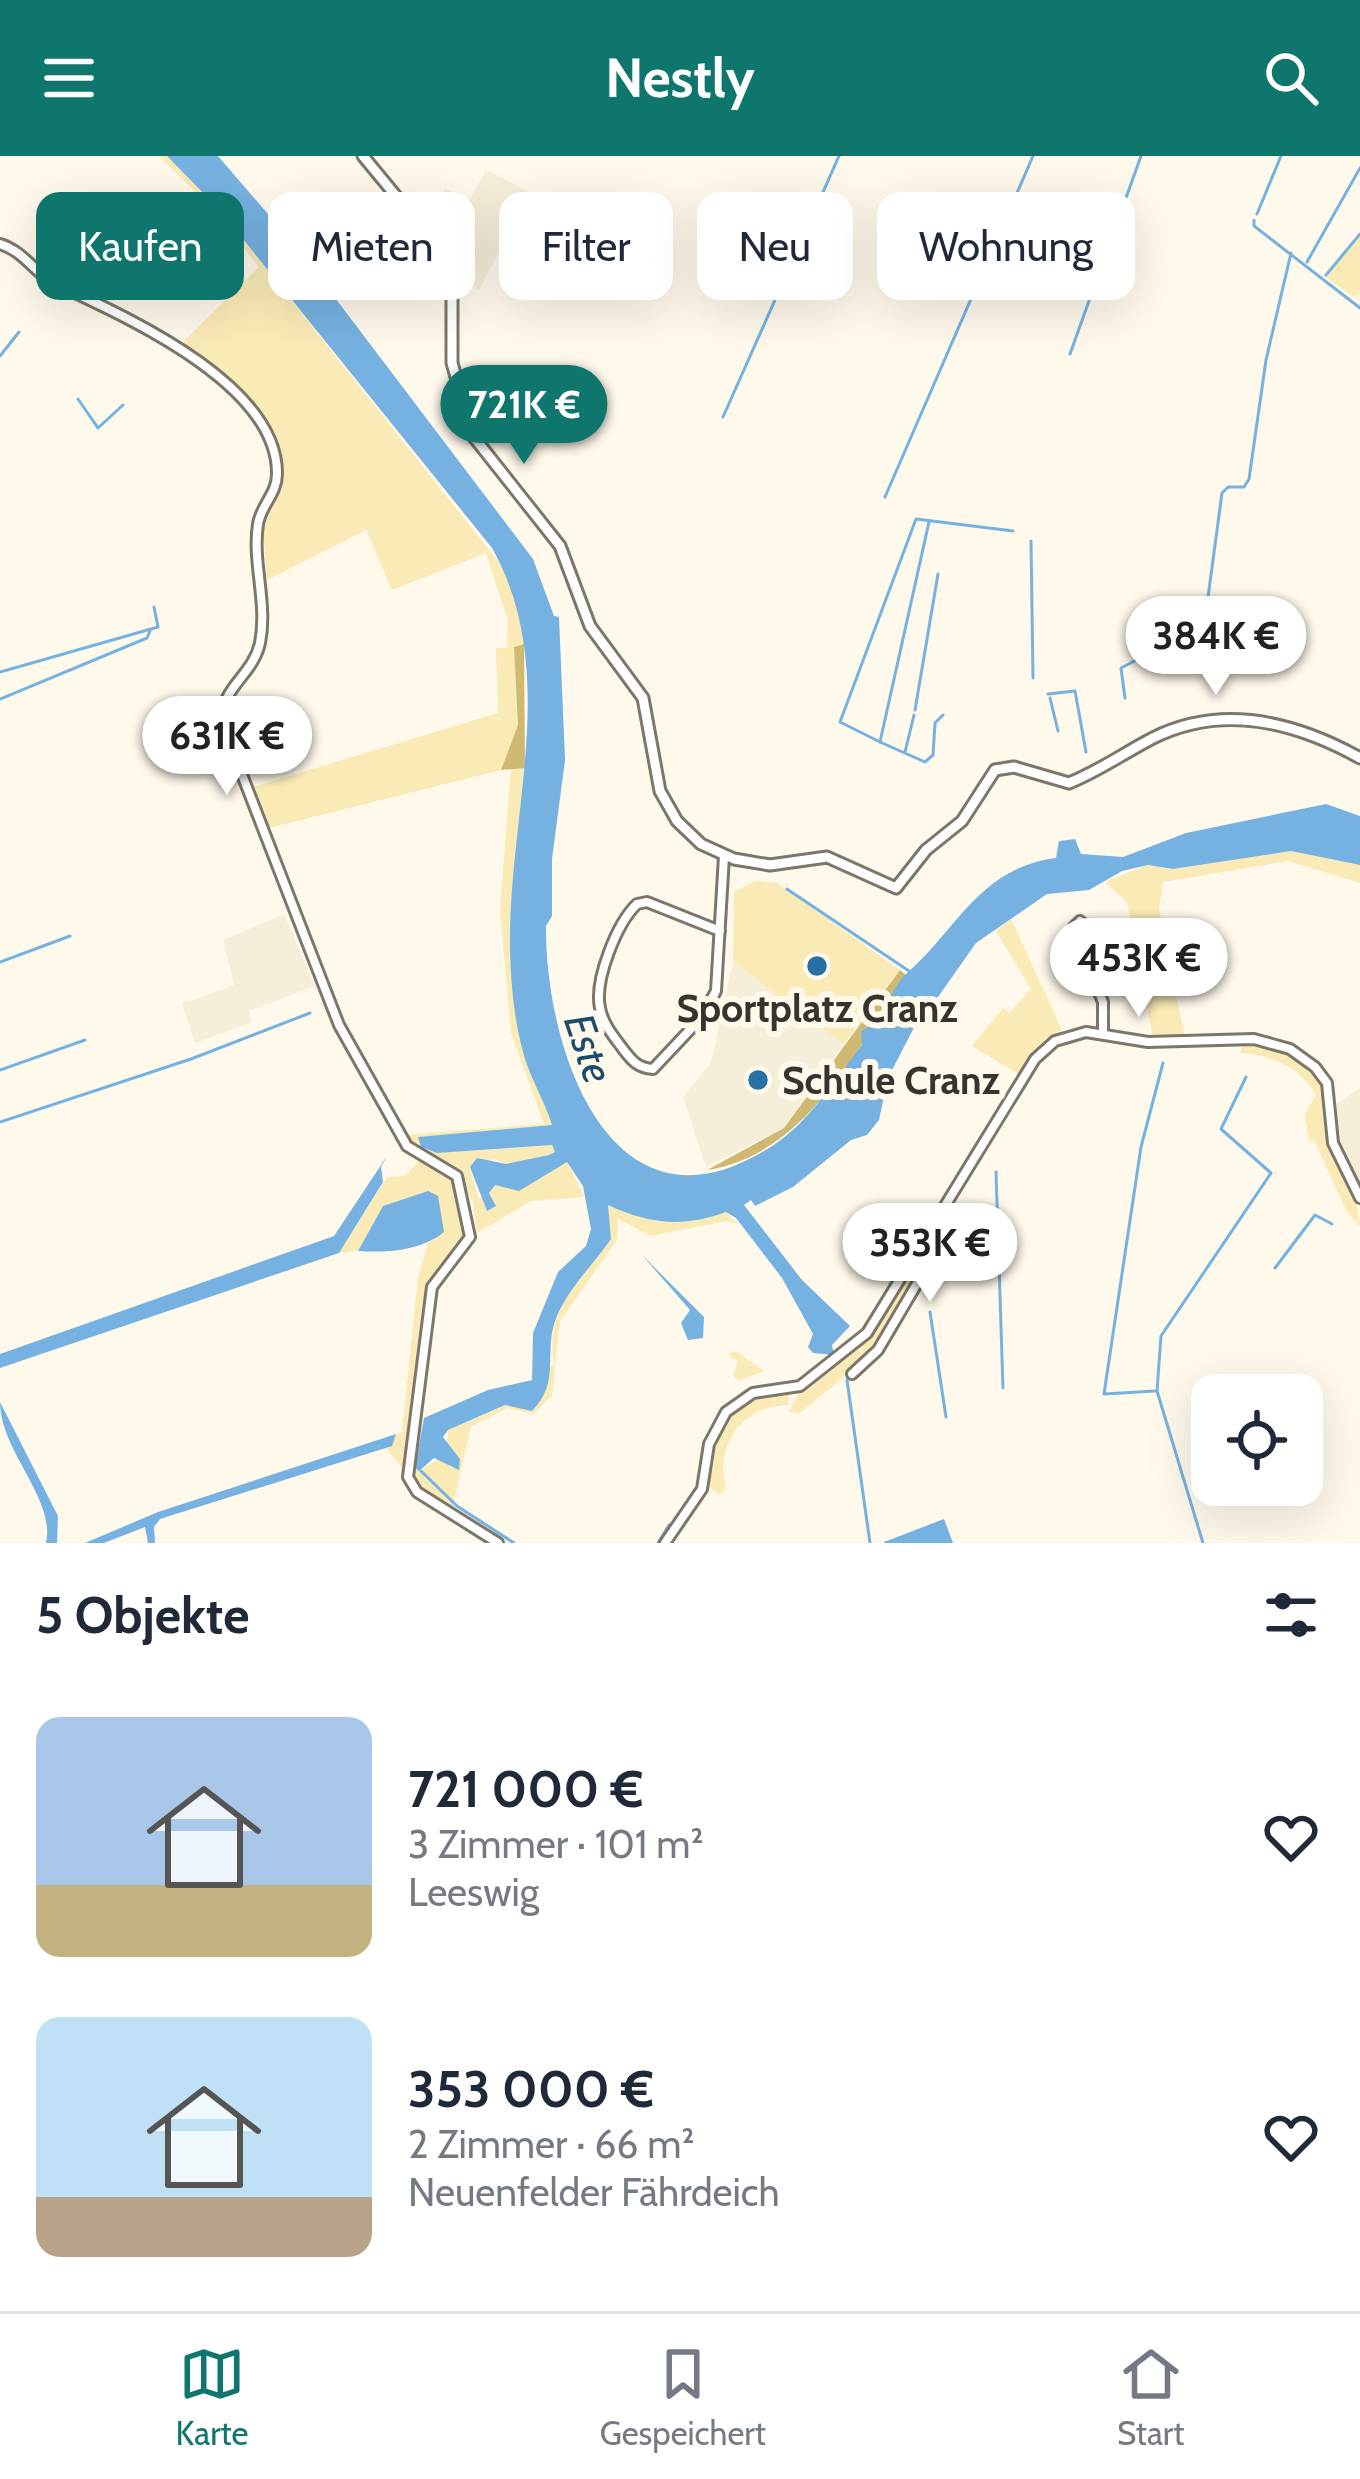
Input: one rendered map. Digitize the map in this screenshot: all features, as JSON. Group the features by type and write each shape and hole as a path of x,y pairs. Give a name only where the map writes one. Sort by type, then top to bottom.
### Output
{"street":[{"path":"363,156 438,247 452,296 452,363 473,436 560,546 590,626 644,698 663,798 691,835 729,857 770,865 827,857 900,887 926,850 962,820 998,768 1014,767 1069,783 1153,738 1202,722 1272,722 1360,758"},
{"path":"0,244 22,253 51,282 173,340 239,397 271,441 277,479 258,525 261,638 252,663 225,696 222,723 357,1060 407,1147 450,1169 463,1190 470,1237 432,1287 407,1477 417,1492 498,1543"},
{"path":"720,931 647,902 637,904 627,915 601,981 599,1004 613,1035 641,1067 653,1069 666,1062 706,1012 718,980 729,857"},
{"path":"1080,944 1103,1002 1103,1034"},
{"path":"665,1543 702,1489 710,1444 726,1412 753,1393 800,1386 856,1346 1035,1059 1069,1035 1103,1034 1148,1042 1254,1040 1298,1054 1327,1083 1333,1143 1360,1198"},
{"path":"852,1373 878,1350 935,1253 938,1245 930,1234"}],"shaded area":[{"path":"159,156 167,156 202,192 196,192"},
{"path":"486,170 530,192 499,192 499,252 479,290 475,288 474,192"},
{"path":"1360,234 1360,293 1354,297 1324,276"},
{"path":"244,241 268,271 268,300 291,300 502,566 520,611 524,644 514,647 518,725 501,770 269,828 253,787 498,713 496,648 507,648 508,621 486,553 392,590 366,530 267,580 262,521 283,475 276,441 243,392 183,342 226,300 244,300 244,282 259,267"},
{"path":"524,644 525,768 501,770 518,725 514,647"},
{"path":"525,768 512,908 512,977 525,1057 552,1125 418,1138 437,1153 552,1145 555,1152 549,1155 506,1164 494,1159 470,1168 479,1199 495,1184 567,1162 585,1197 531,1201 477,1233 473,1203 452,1165 416,1151 403,1135 544,1124 511,1033 500,908 511,769"},
{"path":"1291,851 1360,865 1360,883 1288,861 1163,882 1159,909 1185,1038 1153,1038 1127,902 1105,882 1148,865 1173,869"},
{"name":"Sportplatz Cranz","path":"755,881 777,883 900,970 844,1044 733,962 734,892"},
{"path":"284,914 315,986 249,1011 252,1022 195,1043 182,1004 234,985 223,940"},
{"path":"1011,919 1062,1030 1044,1040 1020,1075 972,1046 1003,1008 1009,1013 1031,989 996,931"},
{"name":"Schule Cranz","path":"733,962 844,1044 784,1128 706,1167 683,1097 711,1063"},
{"path":"900,970 906,975 868,1035 800,1121 773,1144 707,1170 784,1128"},
{"path":"1243,1044 1284,1054 1317,1077 1326,1104 1330,1143 1354,1197 1360,1227 1346,1210 1314,1140 1309,1143 1305,1114 1316,1095 1310,1085 1283,1064 1240,1053"},
{"path":"1360,1088 1360,1189 1338,1149 1329,1109"},
{"path":"419,1161 452,1174 467,1233 430,1281 405,1471 381,1443 402,1432 418,1278 428,1243 436,1238 428,1191 383,1206 358,1251 339,1253 387,1177 405,1176"},
{"path":"608,1205 666,1222 726,1212 738,1224 726,1221 651,1236 618,1219 617,1240 560,1321 552,1396 533,1414 508,1408 471,1426 452,1510 415,1484 415,1468 419,1471 440,1458 452,1468 460,1459 447,1447 448,1430 498,1409 554,1364 552,1346 559,1312 611,1239"},
{"path":"931,1240 933,1252 867,1358 858,1347"},
{"path":"857,1348 866,1359 800,1413 789,1412 800,1390"},
{"path":"736,1351 764,1371 738,1381 733,1375 738,1362 728,1354"},
{"path":"768,1395 789,1395 788,1405 757,1413 735,1432 724,1458 726,1488 720,1495 706,1485 721,1433 738,1407"}],"water":[{"path":"167,156 218,156 268,214 268,270 244,240 244,192 202,192"},
{"path":"292,300 337,300 533,559 554,616 559,617 565,760 552,859 552,916 546,926 559,1030 576,1080 600,1124 633,1157 673,1174 721,1170 778,1142 833,1084 862,1045 861,1031 876,1021 901,980 971,903 1007,874 1056,858 1059,841 1075,839 1081,854 1123,857 1186,833 1326,804 1360,816 1360,865 1291,851 1173,869 1148,865 1122,871 1089,890 1047,894 976,943 931,1007 937,1013 931,1017 922,1012 888,1078 879,1120 867,1135 851,1140 793,1187 755,1206 751,1200 744,1205 802,1280 850,1326 832,1345 834,1355 813,1353 808,1347 813,1334 782,1278 736,1218 726,1212 666,1222 608,1205 611,1239 557,1316 541,1400 532,1411 505,1405 448,1430 443,1437 460,1459 459,1470 434,1458 419,1471 415,1468 424,1418 488,1390 532,1380 533,1333 558,1272 586,1246 591,1229 583,1186 567,1162 519,1191 495,1185 489,1193 496,1206 487,1211 470,1167 477,1158 506,1164 549,1155 555,1152 552,1145 437,1153 421,1147 418,1137 552,1125 525,1058 511,979 512,889 528,690 524,642 512,594 492,548"},
{"path":"387,1156 381,1167 383,1182 339,1253 0,1368 0,1354 334,1236"},
{"path":"428,1191 438,1196 444,1232 403,1249 358,1251 383,1206"},
{"path":"642,1255 704,1317 703,1338 688,1340 681,1323 690,1310"},
{"path":"0,1402 58,1516 57,1543 46,1543 43,1509 9,1439"},
{"path":"396,1434 392,1446 160,1519 154,1527 155,1543 148,1543 145,1527 104,1543 85,1543 158,1512"},
{"path":"944,1519 953,1543 884,1543 884,1542"}],"waterway":[{"path":"723,417 839,156"},
{"path":"885,497 1033,156"},
{"path":"1070,354 1141,156"},
{"path":"1257,214 1281,156"},
{"path":"1307,262 1360,168"},
{"path":"1254,220 1254,226 1360,308"},
{"path":"1326,275 1360,234"},
{"path":"1125,698 1121,668 1175,640 1198,646 1202,642 1222,493 1228,487 1244,487 1249,479 1266,360 1291,253"},
{"path":"0,356 19,332"},
{"path":"78,399 98,428 123,405"},
{"path":"880,742 840,722 916,519 1013,531"},
{"path":"929,522 880,742 925,762 933,755 935,723 943,715"},
{"path":"1031,541 1033,678"},
{"path":"915,710 938,574"},
{"path":"0,672 158,627 154,607"},
{"path":"0,699 147,638 150,631"},
{"path":"1048,694 1075,691 1086,752"},
{"path":"1050,698 1058,731"},
{"path":"905,752 914,715"},
{"path":"787,889 909,971"},
{"path":"0,962 70,936"},
{"path":"0,1122 191,1059 310,1013"},
{"path":"0,1070 85,1040"},
{"path":"1155,1391 1104,1394 1141,1147 1163,1063"},
{"path":"1203,1543 1157,1391 1161,1336 1271,1173 1221,1129 1246,1077"},
{"path":"996,1172 1003,1388"},
{"path":"1275,1268 1315,1215 1332,1224"},
{"path":"930,1312 946,1417"},
{"path":"847,1380 870,1543"},
{"path":"421,1471 457,1506 514,1543"},
{"path":"658,1543 669,1525"}],"place":[{"name":"Sportplatz Cranz","path":"817,966"},
{"name":"Schule Cranz","path":"758,1080"}],"water label":[{"name":"Este","path":"589,1048"}]}
